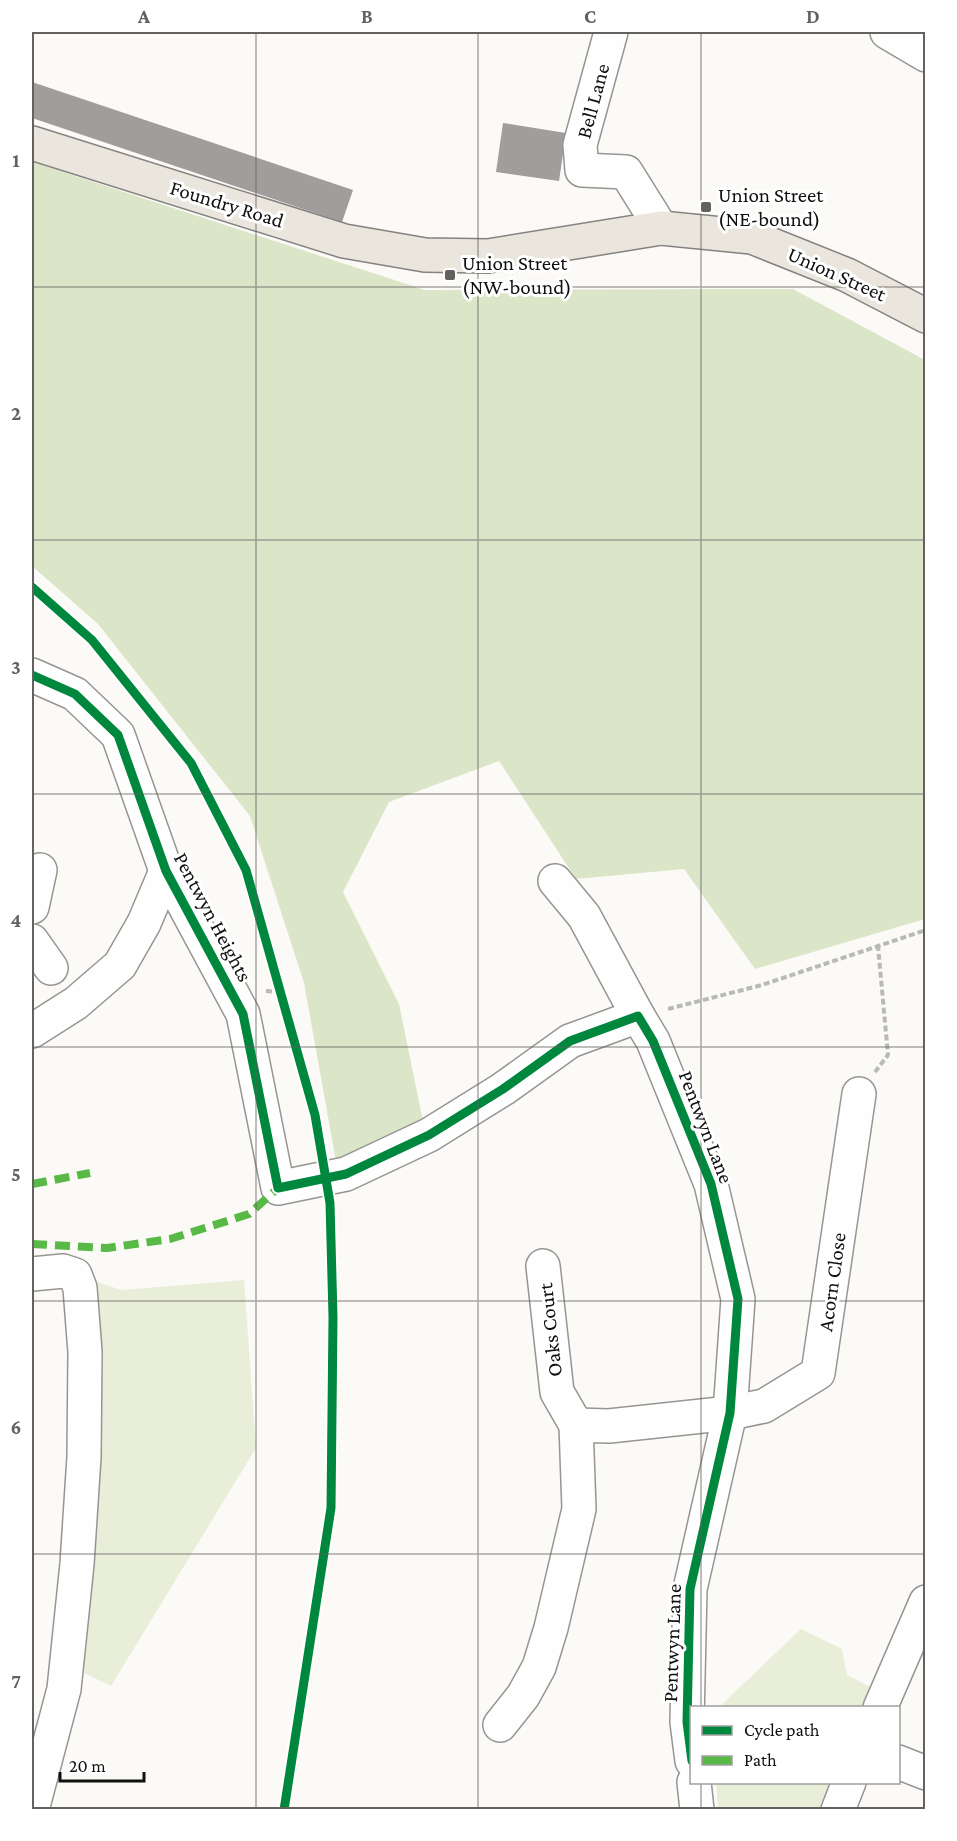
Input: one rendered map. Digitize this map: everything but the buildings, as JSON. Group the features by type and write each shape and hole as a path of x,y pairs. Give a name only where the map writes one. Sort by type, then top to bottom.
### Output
{"main road":[{"name":"Foundry Road","path":"32,143 344,241 425,255"},
{"name":"Union Street","path":"425,255 488,256 661,228 752,237 847,275 926,316"}],"street":[{"name":"Bell Lane","path":"611,32 580,145 582,170 626,172 661,228"},
{"path":"887,32 926,55"},
{"name":"Pentwyn Heights","path":"32,675 75,694 118,735 166,871 243,1014 278,1188 346,1174 429,1135 503,1089 570,1041 638,1016"},
{"path":"32,908 40,870"},
{"path":"32,1032 76,1004 120,966 144,923 166,871"},
{"name":"Pentwyn Lane","path":"555,881 584,916 653,1041 711,1184 738,1299 730,1413 690,1589 687,1722 690,1745"},
{"path":"32,941 51,968"},
{"name":"Acorn Close","path":"730,1413 764,1406 818,1373 859,1094"},
{"name":"Oaks Court","path":"500,1725 523,1696 539,1667 551,1628 579,1509 576,1425 556,1392 543,1266"},
{"path":"32,1274 63,1271 75,1275 80,1287 85,1352 84,1457 77,1564 64,1689 32,1809"},
{"path":"576,1425 609,1426 730,1413"},
{"path":"880,1706 926,1602"},
{"path":"900,1763 926,1773"},
{"path":"694,1784 697,1809"},
{"path":"838,1809 848,1784"}],"path":[{"path":"638,1016 762,985 926,930"},
{"path":"859,1094 888,1055 878,946"},
{"path":"277,981 283,1003"}],"green space":[{"path":"32,162 425,290 793,289 925,360 925,919 755,969 684,869 576,879 499,761 389,802 343,892 399,1004 424,1126 337,1167 304,983 250,816 98,624 32,566"},
{"path":"244,1280 256,1448 111,1686 76,1669 94,1281 121,1290"},
{"path":"801,1629 842,1649 847,1675 876,1690 869,1706 720,1706"},
{"path":"716,1784 840,1784 829,1810 718,1809"}],"marked path":[{"path":"32,1184 90,1173"},
{"path":"32,1244 107,1248 170,1239 249,1214 278,1188"}],"cycle path":[{"path":"32,587 92,640 191,763 246,870 315,1115 330,1203 333,1317 331,1508 284,1810"},
{"path":"32,675 75,694 118,735 166,871 243,1014 278,1188 346,1174 429,1135 503,1089 570,1041 638,1016 653,1041 711,1184 738,1299 730,1413 690,1589 687,1722 690,1745"}],"place":[{"name":"Union Street (NE-bound)","path":"706,207"},
{"name":"Union Street (NW-bound)","path":"450,275"}]}
